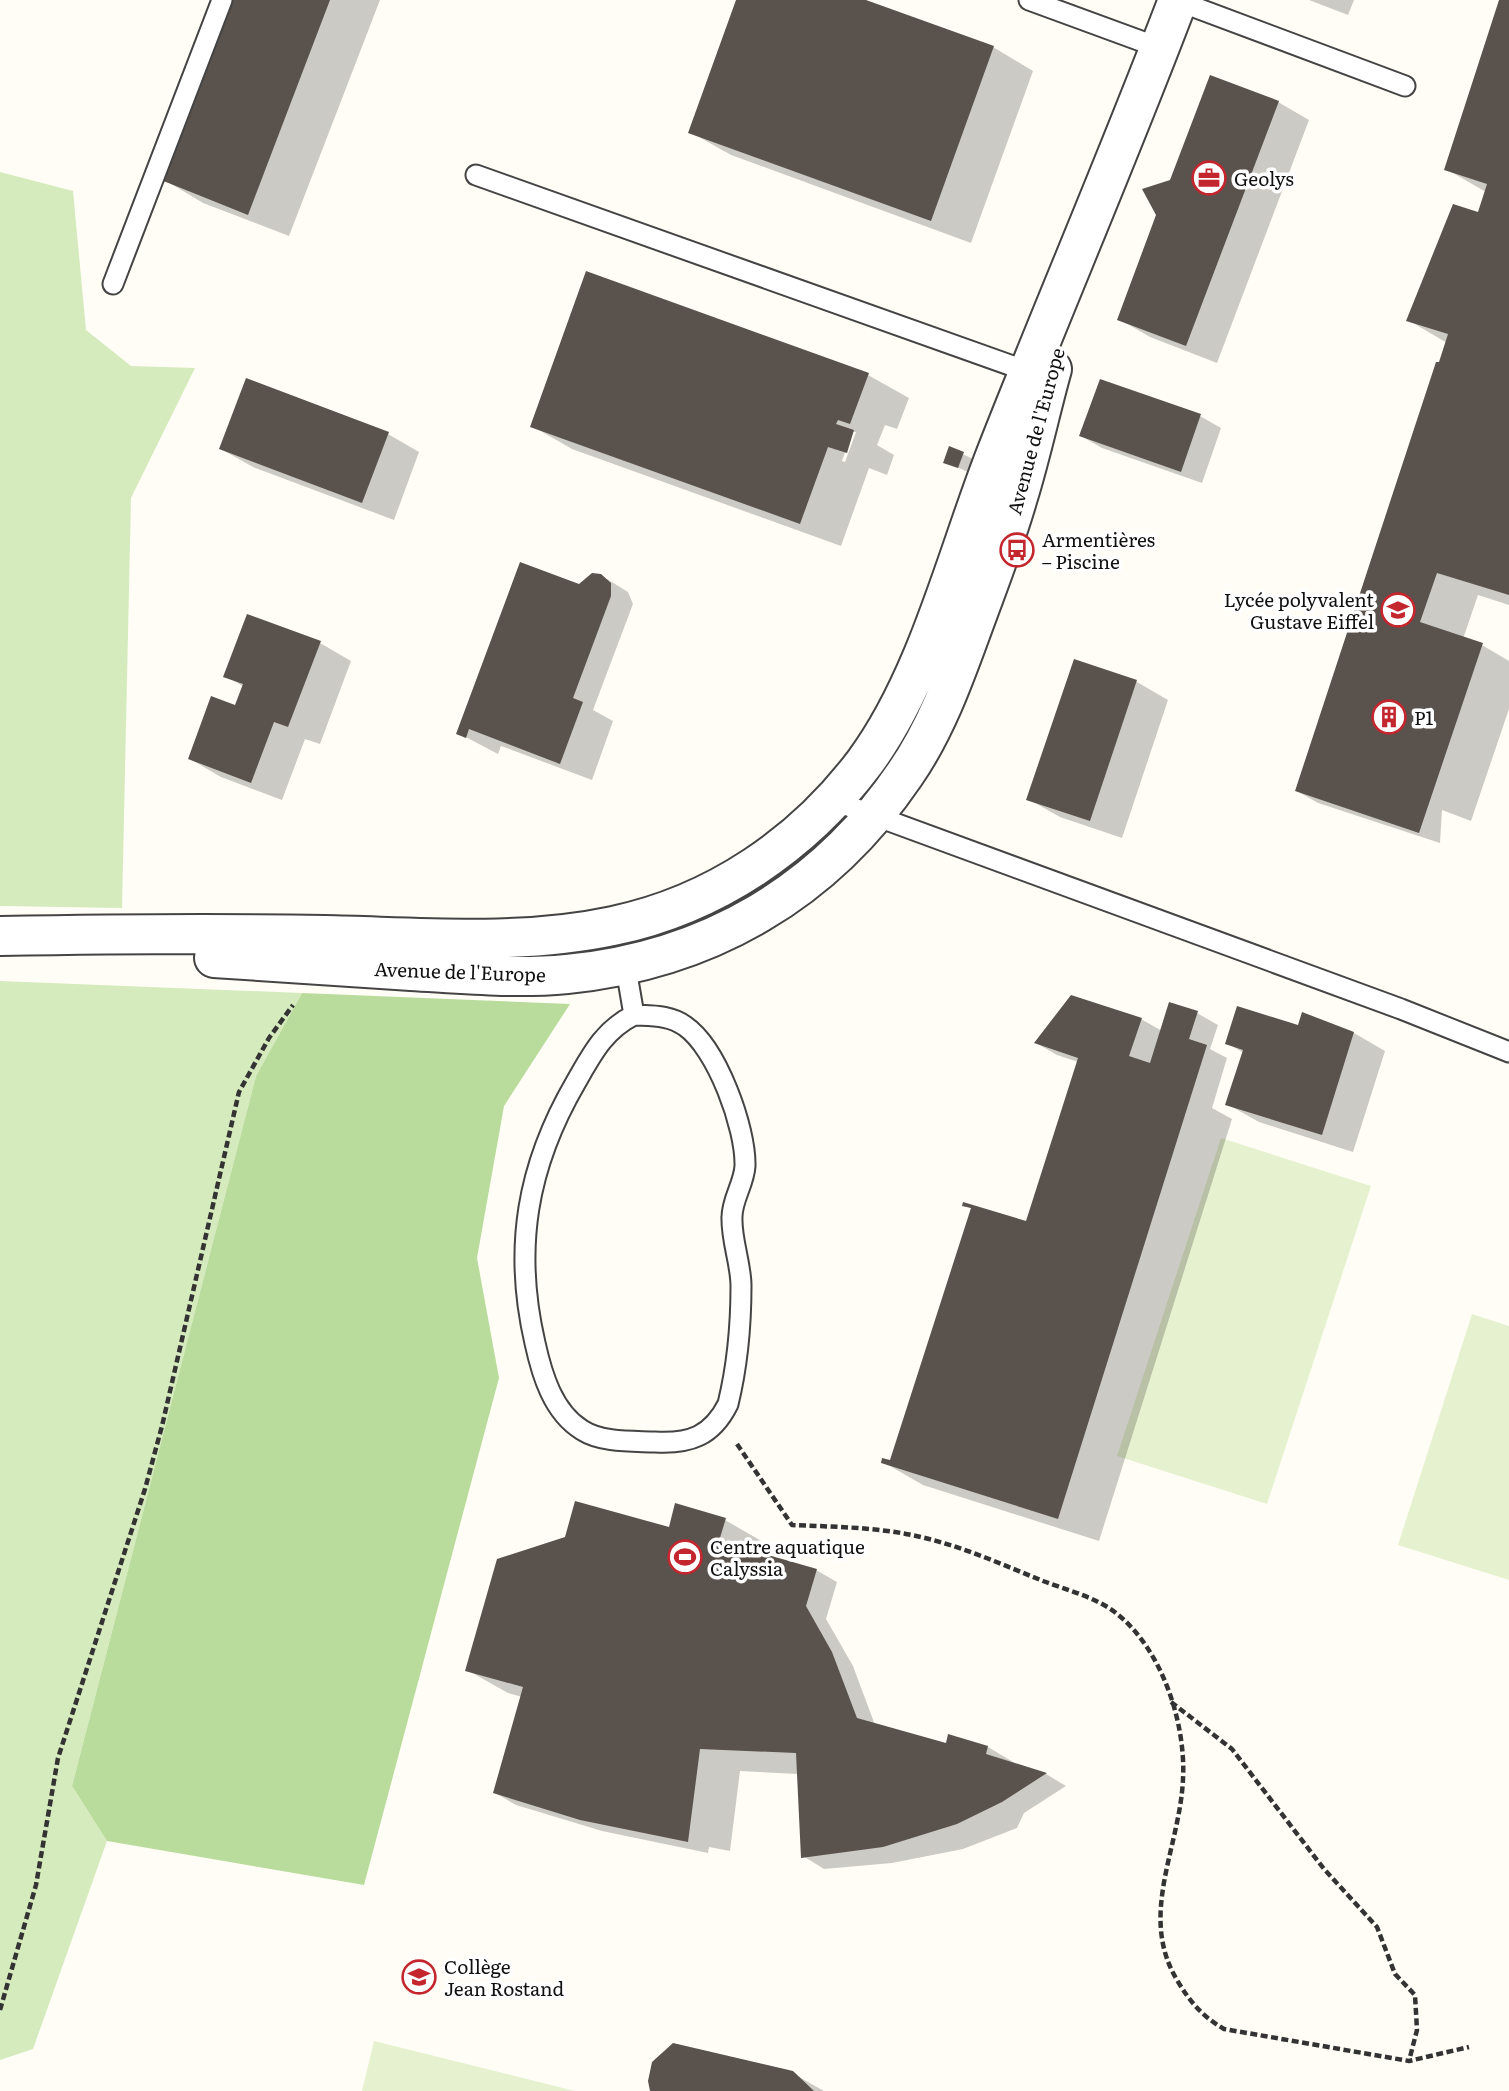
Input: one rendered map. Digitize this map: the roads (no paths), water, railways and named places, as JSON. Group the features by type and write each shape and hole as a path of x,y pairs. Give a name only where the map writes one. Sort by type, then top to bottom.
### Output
{"street":[{"name":"Avenue de l'Europe","path":"0,938 165,933 504,938 568,934 618,925 692,902 753,869 807,825 832,800 877,744 908,689 1039,376 1089,229 1178,1"},
{"name":"Avenue de l'Europe","path":"0,938 93,950 508,976 566,974 625,965 683,950 739,927 763,913 828,862 872,816 920,749 957,668 1018,497 1039,376"}],"lane":[{"path":"113,284 222,0"},
{"path":"1029,0 1160,48"},
{"path":"1178,1 1405,86"},
{"path":"476,175 1039,376"},
{"path":"832,800 1401,1009 1509,1052"},
{"path":"618,925 634,1015"},
{"path":"634,1015 666,1017 685,1026 700,1040 722,1078 742,1140 745,1163 743,1183 732,1218 741,1287 732,1386 720,1420 707,1433 676,1444 625,1441 583,1431 555,1402 546,1383 533,1334 524,1264 529,1199 535,1169 558,1113 602,1038 616,1024 634,1015"}],"place":[{"name":"Geolys","path":"1209,178"},
{"name":"Armentières – Piscine","path":"1017,550"},
{"name":"Lycée polyvalent Gustave Eiffel","path":"1398,610"},
{"name":"P1","path":"1389,717"},
{"name":"Centre aquatique Calyssia","path":"685,1557"},
{"name":"Collège Jean Rostand","path":"419,1977"}]}
